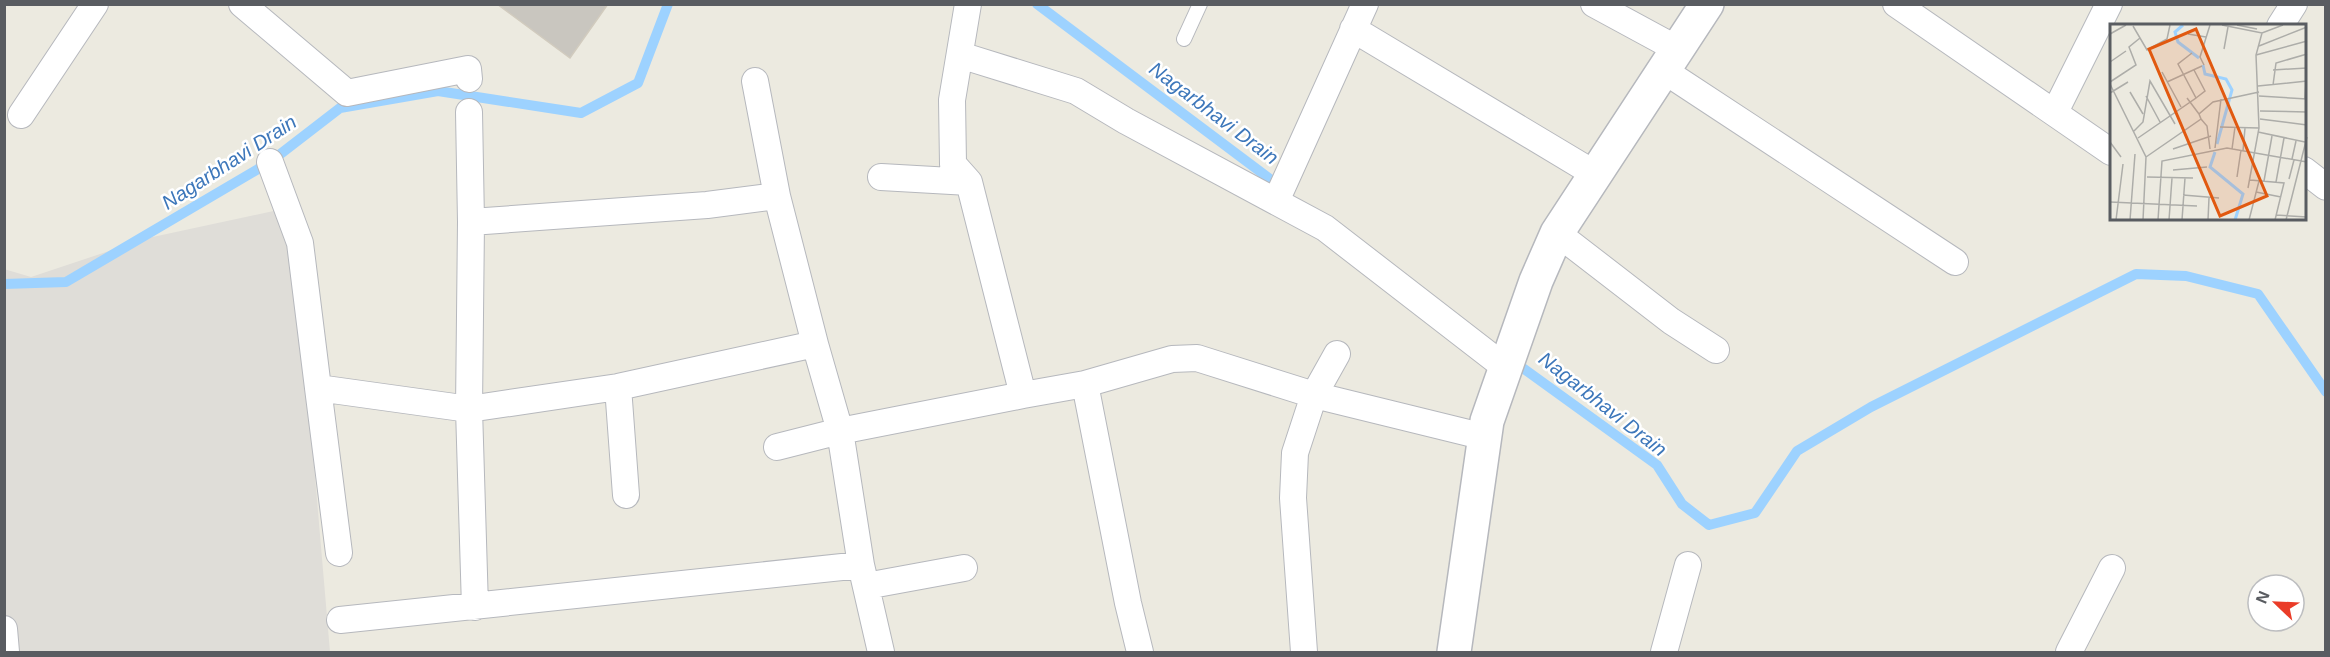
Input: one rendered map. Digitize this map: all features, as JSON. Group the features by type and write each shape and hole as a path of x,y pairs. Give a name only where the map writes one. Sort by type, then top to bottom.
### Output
{"street":[{"path":"21,115 95,4"},
{"path":"242,4 346,93 468,69 471,222 469,409 475,607"},
{"path":"1276,200 1365,4"},
{"path":"1594,4 1955,262"},
{"path":"1454,652 1486,429 1536,281 1557,233 1707,4"},
{"path":"1896,4 2110,151"},
{"path":"2281,24 2294,4"},
{"path":"967,7 952,100 953,164 969,182 1023,395"},
{"path":"2055,112 2113,13"},
{"path":"1353,29 1595,174"},
{"path":"960,55 1076,91 1126,121 1325,228 1506,368"},
{"path":"755,81 777,196 840,431 864,575 880,652"},
{"path":"270,162 300,243 339,553"},
{"path":"2306,172 2325,187"},
{"path":"881,177 969,182"},
{"path":"471,222 707,205 777,196"},
{"path":"1557,233 1671,321 1716,350"},
{"path":"318,388 469,409 618,387 815,344"},
{"path":"1304,652 1293,498 1295,453 1314,395 1337,354"},
{"path":"777,447 840,431 1085,384 1172,359 1197,358 1314,395 1486,429"},
{"path":"1085,384 1128,603 1140,652"},
{"path":"618,387 626,495"},
{"path":"1664,652 1688,566"},
{"path":"340,620 964,568"},
{"path":"2069,652 2112,568"},
{"path":"4,629 6,652"}],"lane":[{"path":"1184,39 1200,4"}],"shaded area":[{"path":"292,207 330,652 5,652 4,269 31,277 148,238"}],"building":[{"path":"497,4 608,4 570,58"}],"waterway":[{"name":"Nagarbhavi Drain","path":"4,284 66,282 270,162 340,108 438,91 581,113 638,83 668,4"},
{"name":"Nagarbhavi Drain","path":"1037,4 1282,188"},
{"name":"Nagarbhavi Drain","path":"1513,361 1657,465 1682,504 1709,525 1755,513 1797,451 1871,407 2136,274 2186,276 2258,294 2326,392"}]}
